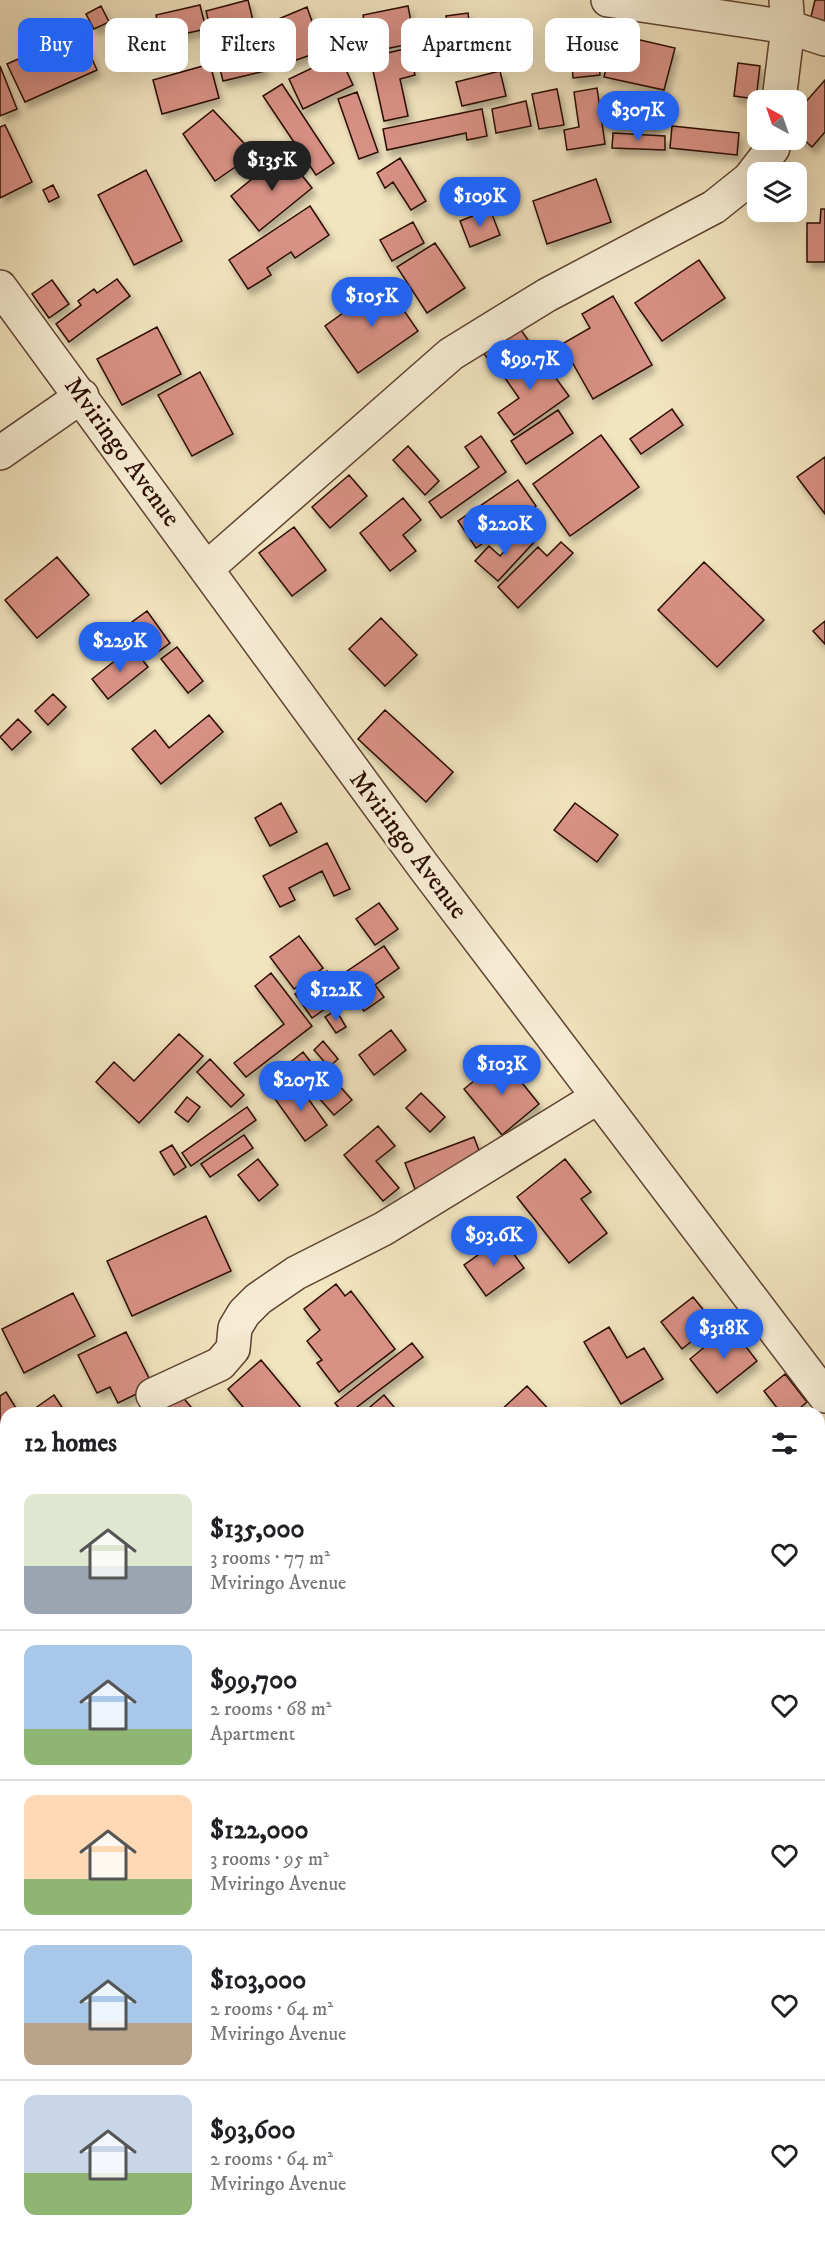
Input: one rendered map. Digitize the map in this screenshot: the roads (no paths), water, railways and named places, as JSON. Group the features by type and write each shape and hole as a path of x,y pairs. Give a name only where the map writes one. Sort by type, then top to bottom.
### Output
{"street":[{"path":"608,0 787,14 825,39"},
{"path":"780,90 787,14"},
{"path":"206,569 451,354 547,295 714,207 749,179 771,150"},
{"name":"Mviringo Avenue","path":"0,286 417,857 825,1396"},
{"path":"0,453 82,396"},
{"path":"153,1395 220,1364 233,1349 235,1328 244,1312 258,1299 296,1274 383,1230 598,1097"}]}
